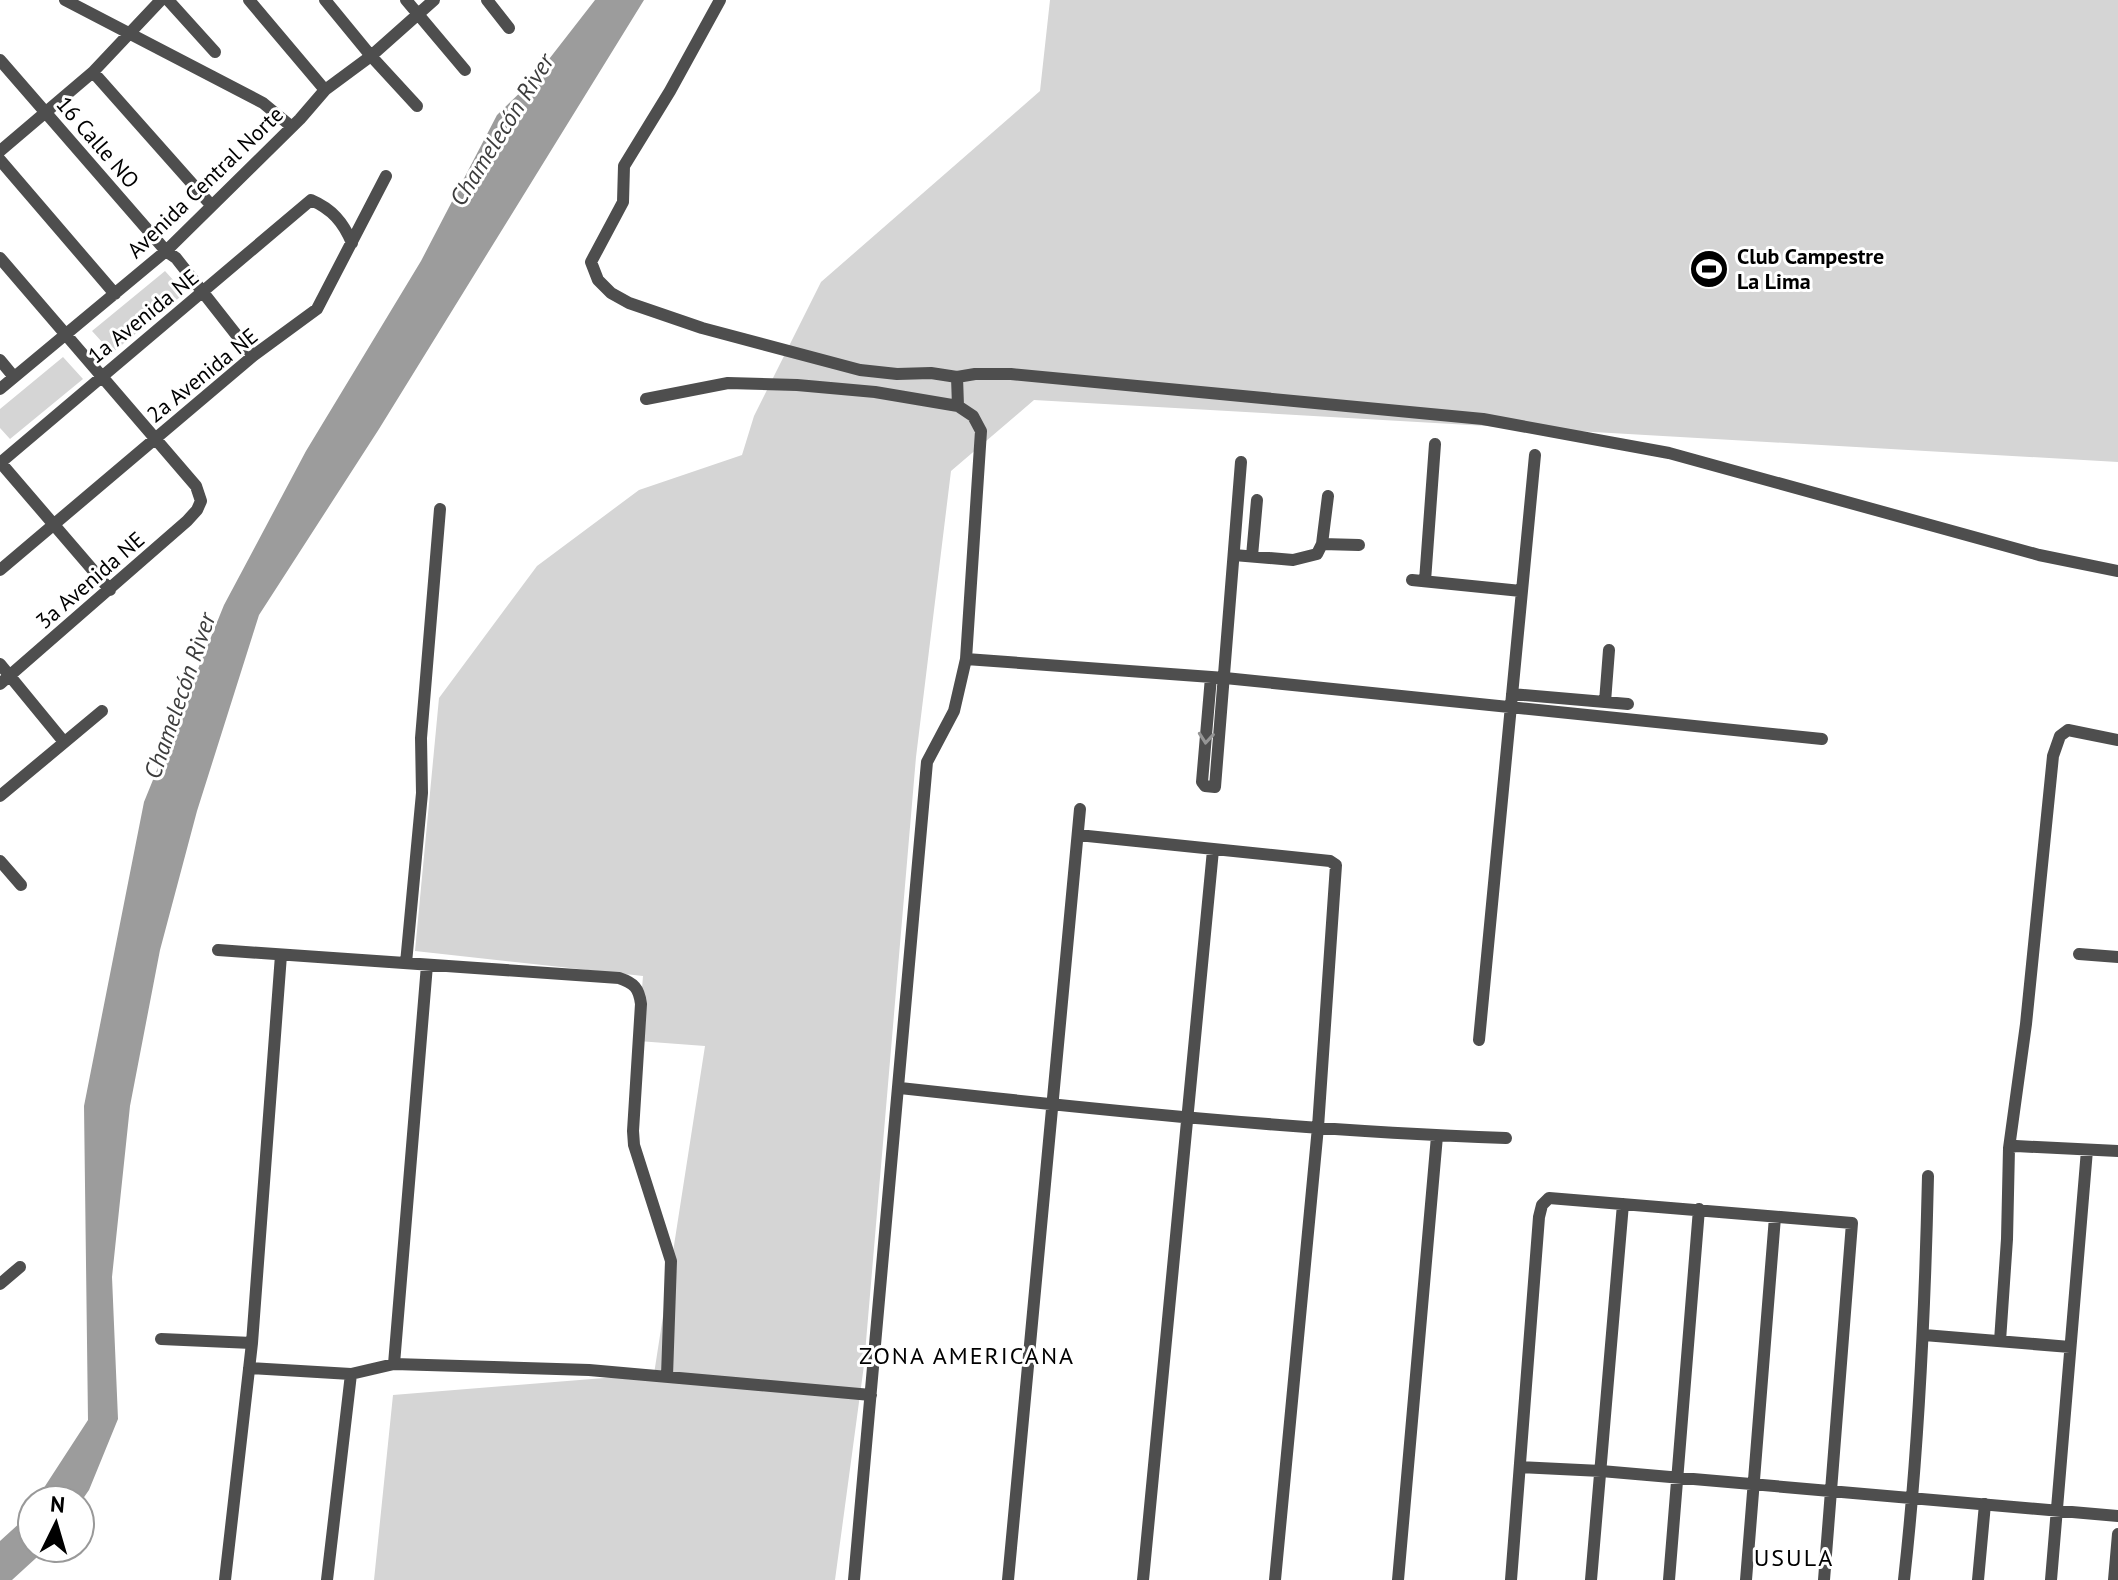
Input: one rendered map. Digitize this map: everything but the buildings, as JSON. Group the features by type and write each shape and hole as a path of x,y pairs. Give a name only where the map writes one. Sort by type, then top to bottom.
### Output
{"street":[{"path":"65,0 263,103 292,127"},
{"path":"0,151 93,72 161,0"},
{"path":"168,0 215,52"},
{"path":"249,0 325,90"},
{"path":"325,0 417,106"},
{"path":"406,0 465,70"},
{"name":"Avenida Central Norte","path":"0,389 166,251 292,127 325,90 371,56 434,0"},
{"path":"487,0 509,28"},
{"path":"720,0 624,166 623,202 591,262 598,280 611,293 629,303 702,328 860,370 957,377 1011,374 1483,419 1669,453 2039,555 2118,571"},
{"name":"16 Calle NO","path":"0,60 166,251 176,258 253,356"},
{"path":"93,72 211,205"},
{"path":"0,160 115,294"},
{"name":"2a Avenida NE","path":"0,570 253,356 317,309 386,176"},
{"name":"1a Avenida NE","path":"0,463 311,200 336,215 352,243"},
{"path":"0,258 155,439"},
{"path":"0,360 14,377"},
{"path":"957,377 958,406"},
{"path":"646,399 728,383 875,392 958,406 973,416 981,431 966,659 954,711 927,762 854,1580"},
{"name":"3a Avenida NE","path":"5,680 197,510 201,501 196,486 155,439"},
{"path":"1435,444 1418,580 1521,591"},
{"path":"1479,1040 1535,455"},
{"path":"1218,677 1216,786 1213,787 1205,786 1202,782 1234,555 1241,462"},
{"path":"0,463 110,590"},
{"path":"1234,555 1293,560 1317,554 1322,544 1328,496"},
{"path":"1252,556 1257,500"},
{"path":"406,963 422,793 421,738 440,509"},
{"path":"1322,544 1359,545"},
{"path":"1605,702 1609,650"},
{"path":"966,659 1511,700 1822,739"},
{"path":"0,664 5,680 64,742"},
{"path":"1511,700 1628,704"},
{"path":"0,796 102,711"},
{"path":"2000,1341 2009,1148 2022,1062 2053,756 2060,736 2068,730 2118,740"},
{"path":"1008,1580 1080,809"},
{"path":"1078,835 1330,861 1336,865 1318,1127 1275,1580"},
{"path":"1143,1580 1213,850"},
{"path":"0,861 21,885"},
{"path":"218,950 619,978 633,982 640,993 634,1145 671,1261 667,1376"},
{"path":"2079,954 2118,957"},
{"path":"225,1580 252,1343 281,955"},
{"path":"394,1364 427,965"},
{"path":"900,1088 1051,1105 1437,1136 1506,1138"},
{"path":"1398,1580 1437,1136"},
{"path":"2009,1148 2118,1151"},
{"path":"2051,1580 2087,1150"},
{"path":"1904,1580 1924,1335 1928,1176"},
{"path":"1511,1580 1542,1205 1549,1198 1852,1223 1824,1580"},
{"path":"1591,1580 1623,1204"},
{"path":"1669,1580 1699,1209"},
{"path":"1746,1580 1775,1217"},
{"path":"0,1284 20,1267"},
{"path":"1924,1335 2070,1347"},
{"path":"161,1339 252,1343"},
{"path":"249,1368 351,1374 394,1364 589,1370 871,1395"},
{"path":"327,1580 351,1374"},
{"path":"1521,1467 1678,1477 2118,1516"},
{"path":"1978,1580 1985,1504"},
{"path":"2114,1580 2118,1534"}],"shaded area":[{"path":"1050,0 2118,0 2118,462 1034,400 951,471 916,757 864,1365 835,1580 374,1580 393,1395 654,1374 705,1046 638,1041 643,976 415,951 439,698 537,566 639,490 742,455 754,416 821,282 1040,91"},
{"path":"165,271 185,293 112,353 92,331"},
{"path":"63,357 83,379 10,439 0,428 0,409"}],"water":[{"name":"Chamelecón River","path":"595,0 644,0 379,429 259,615 197,811 160,950 130,1106 112,1277 118,1419 91,1484 46,1484 88,1420 84,1106 144,802 224,605 306,451 421,261 497,115 532,81"},
{"path":"16,1526 16,1564 30,1564 12,1580 0,1580 0,1541"}],"place":[{"name":"Club Campestre La Lima","path":"1709,269"}],"district":[{"name":"ZONA AMERICANA","path":"967,1356"},
{"name":"USULA","path":"1794,1558"}]}
